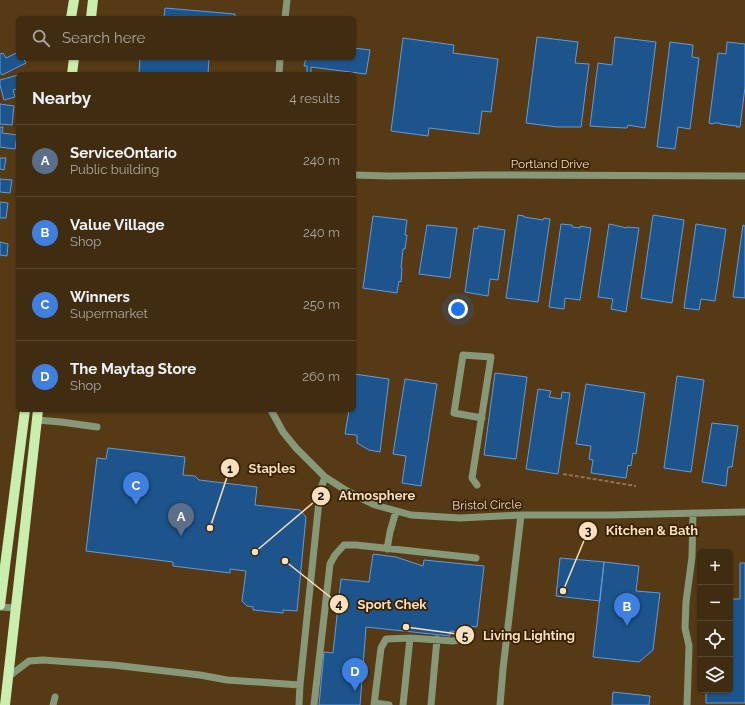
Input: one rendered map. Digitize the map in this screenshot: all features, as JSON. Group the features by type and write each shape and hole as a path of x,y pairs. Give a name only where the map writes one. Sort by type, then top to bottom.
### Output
{"main road":[{"path":"72,16 74,0"},
{"path":"91,16 93,0"},
{"path":"72,72 74,60"},
{"path":"0,606 25,412"},
{"path":"5,705 38,415"}],"street":[{"path":"285,16 287,0"},
{"path":"278,72 280,60"},
{"name":"Portland Drive","path":"356,175 745,176"},
{"path":"477,484 472,478 482,418 491,357 463,355 454,413 482,418"},
{"name":"Bristol Circle","path":"272,412 296,448 326,477 347,491 375,505 411,515 460,518 521,515 612,515 745,512"},
{"path":"38,415 61,422 97,427"},
{"path":"299,705 320,491 326,477"},
{"path":"387,549 396,511"},
{"path":"687,705 689,646 685,628 686,602 692,557 693,513"},
{"path":"500,705 521,515"},
{"path":"314,705 330,564 335,555 344,546 356,545 476,558"},
{"path":"0,606 16,608"},
{"path":"389,705 375,704 380,648 386,639 410,638 453,641 471,637"},
{"path":"403,705 410,638"},
{"path":"431,705 437,640"},
{"path":"8,677 29,661 43,660 79,662 200,675 227,680 300,686"},
{"path":"53,705 55,697"}],"path":[{"path":"564,474 636,486"}],"building":[{"path":"165,8 235,14 235,16 164,16"},
{"path":"537,37 578,42 575,63 589,64 581,127 557,127 526,123"},
{"path":"615,37 656,42 645,128 628,125 627,128 590,126 598,63 612,65"},
{"path":"403,38 454,45 453,53 498,59 491,112 482,111 479,134 429,128 428,136 391,131"},
{"path":"670,42 693,45 692,57 699,58 690,129 678,127 675,149 657,147"},
{"path":"727,42 745,44 745,87 740,127 720,123 709,123 718,53 726,54"},
{"path":"356,48 370,50 366,74 311,67 311,72 307,72 307,66 304,66 306,60 356,60"},
{"path":"3,53 6,58 16,53 16,60 24,60 26,63 2,75 0,72 0,54"},
{"path":"140,60 209,60 208,72 139,72"},
{"path":"16,76 16,89 13,90 15,97 4,100 0,80"},
{"path":"0,104 14,106 12,125 0,124"},
{"path":"0,127 3,127 2,133 16,135 15,149 0,147"},
{"path":"0,158 6,158 4,170 0,169"},
{"path":"0,179 12,180 10,193 0,192"},
{"path":"0,202 8,203 6,218 0,218"},
{"path":"518,215 543,220 544,218 550,219 538,302 506,298"},
{"path":"653,215 684,220 672,303 641,298"},
{"path":"373,216 407,220 405,235 407,235 405,249 403,249 401,282 399,281 397,293 363,288"},
{"path":"561,224 572,225 572,227 580,228 580,226 591,228 580,300 565,298 564,309 549,307"},
{"path":"609,224 627,228 639,228 626,312 611,309 613,299 598,297"},
{"path":"696,224 726,229 715,301 701,299 699,310 684,308"},
{"path":"427,225 457,228 450,278 419,274"},
{"path":"743,225 745,226 745,298 733,297"},
{"path":"478,226 505,230 498,280 490,279 488,296 465,292 474,228 478,229"},
{"path":"0,242 8,244 7,256 0,255"},
{"path":"495,373 527,377 516,459 484,455"},
{"path":"356,374 389,379 380,452 369,450 357,443 357,435 345,434 349,412 356,412"},
{"path":"677,376 704,380 691,472 664,468"},
{"path":"405,379 437,384 421,486 402,483 406,456 393,454"},
{"path":"586,384 645,393 636,454 633,453 631,466 628,465 626,478 591,473 593,460 589,459 591,446 576,444"},
{"path":"538,389 551,391 549,397 561,399 562,392 570,393 558,474 526,469"},
{"path":"712,423 738,426 732,467 728,467 726,486 702,482"},
{"path":"108,448 185,457 183,475 195,476 199,480 257,487 255,505 300,510 306,517 297,611 283,610 283,613 253,610 253,607 247,606 242,601 246,571 230,569 230,573 173,566 173,562 86,551 97,458 106,459"},
{"path":"373,554 396,557 423,566 424,560 484,566 477,627 461,625 460,632 450,631 450,636 366,627 360,705 319,705 324,652 333,653 341,579 369,582"},
{"path":"560,558 604,562 600,601 556,596"},
{"path":"604,562 639,566 636,591 660,593 653,650 639,662 593,657"},
{"path":"740,563 745,563 745,703 706,703 706,693 733,693 733,599 740,599"},
{"path":"613,692 650,696 649,705 612,705"}],"place":[{"name":"Winners","path":"136,505"},
{"name":"Staples","path":"210,528"},
{"name":"ServiceOntario","path":"181,536"},
{"name":"Atmosphere","path":"255,552"},
{"name":"Sport Chek","path":"285,561"},
{"name":"Kitchen & Bath","path":"563,591"},
{"name":"Value Village","path":"627,626"},
{"name":"Living Lighting","path":"406,627"},
{"name":"The Maytag Store","path":"355,691"}]}
